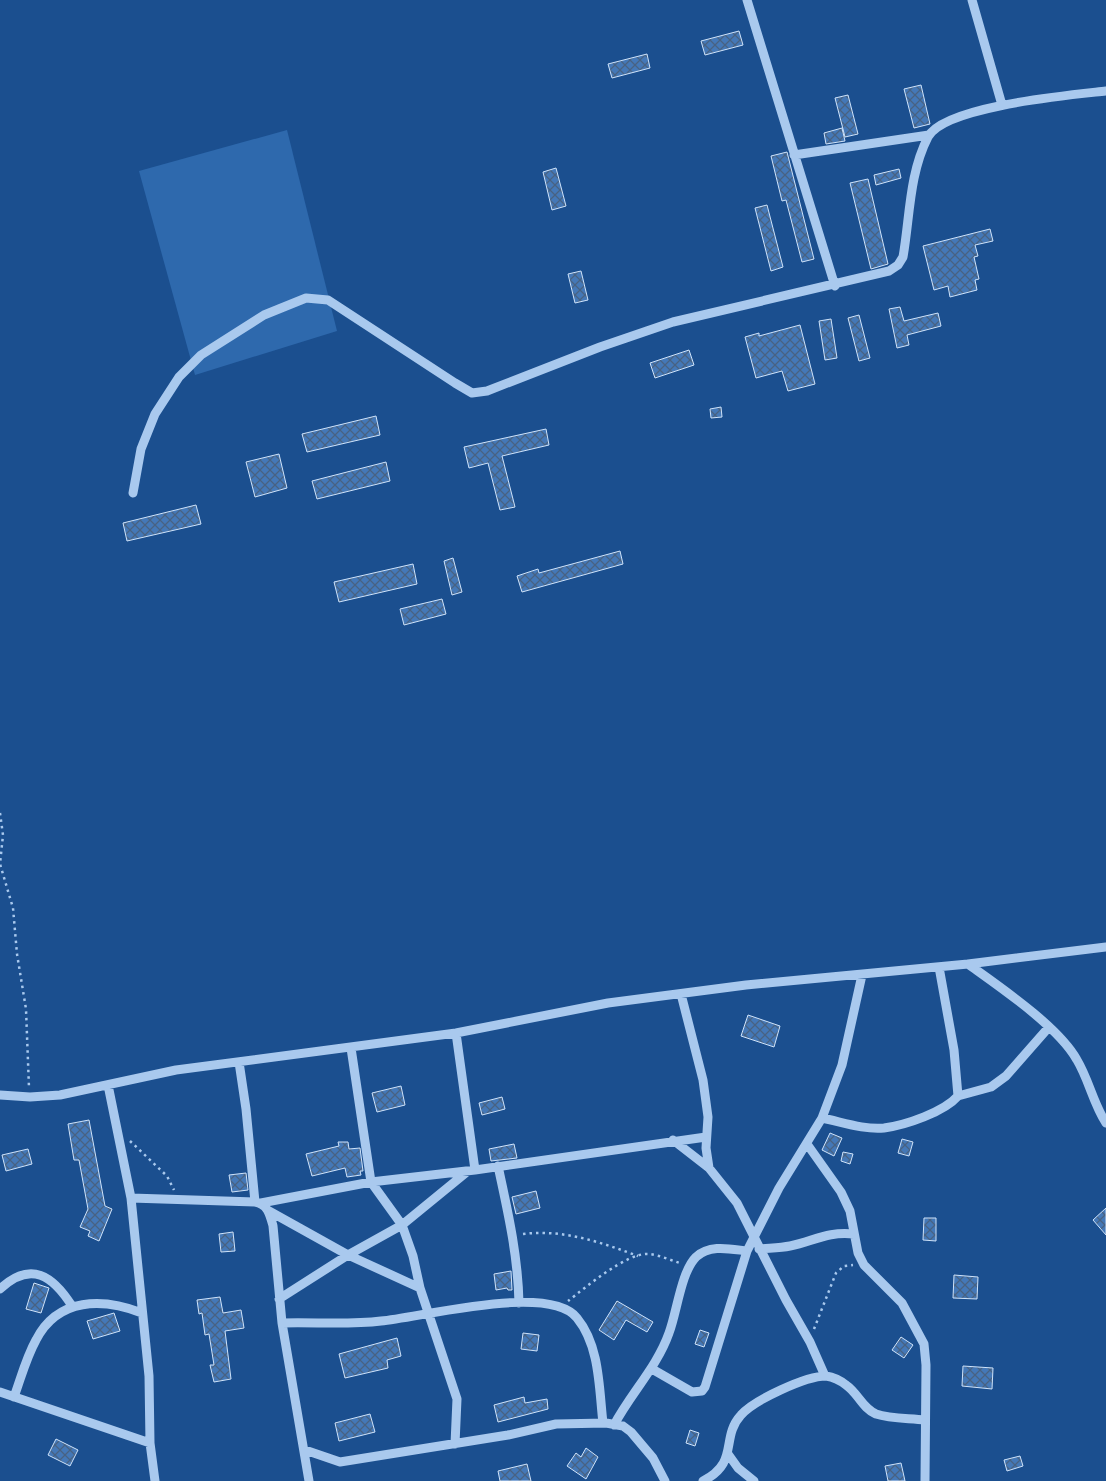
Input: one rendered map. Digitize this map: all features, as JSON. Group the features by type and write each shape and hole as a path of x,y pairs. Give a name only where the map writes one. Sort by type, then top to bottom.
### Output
{"street":[{"path":"747,0 835,286"},
{"path":"972,0 1002,105"},
{"path":"794,155 929,135 958,116 1002,105 1106,90"},
{"path":"133,493 141,449 156,414 179,377 201,355 264,315 306,298 328,300 472,393 487,391 600,347 673,322 889,272 898,265 903,257 914,174 929,135"},
{"path":"0,1095 30,1097 60,1094 108,1086 176,1070 456,1034 608,1004 746,984 862,975 1106,947"},
{"path":"968,964 1049,1027 1077,1059 1096,1108 1106,1123"},
{"path":"939,967 954,1050 958,1096"},
{"path":"652,1369 692,1392 702,1391 747,1251 779,1188 808,1144 822,1118 842,1065 862,975"},
{"path":"681,994 703,1080 708,1117 706,1136 710,1168"},
{"path":"822,1118 857,1126 884,1128 950,1106 958,1096 990,1087 1006,1076 1049,1027"},
{"path":"456,1034 472,1170"},
{"path":"351,1048 371,1182 402,1225 420,1288 457,1399 455,1444"},
{"path":"239,1062 258,1202 269,1212 348,1255 420,1288"},
{"path":"108,1086 119,1131 131,1198 149,1376 150,1443 155,1481"},
{"path":"131,1198 258,1202 371,1182 472,1170 706,1136"},
{"path":"673,1140 710,1168 737,1203 759,1249 810,1342 825,1376"},
{"path":"808,1144 840,1192 850,1212 858,1253 864,1265 902,1303 924,1344 926,1364 925,1481"},
{"path":"498,1166 514,1234 519,1303"},
{"path":"279,1299 348,1255 402,1225 472,1170"},
{"path":"269,1212 273,1226 282,1322 309,1481"},
{"path":"759,1249 790,1246 826,1234 839,1232 854,1234"},
{"path":"614,1425 652,1369 669,1334 688,1265 707,1250 720,1248 747,1251"},
{"path":"0,1290 8,1282 21,1276 46,1276 60,1287 72,1306"},
{"path":"282,1322 380,1322 429,1313 519,1303 539,1302 561,1306 576,1316 587,1333 594,1355 603,1423"},
{"path":"14,1397 36,1338 53,1318 72,1306 109,1303 142,1313"},
{"path":"704,1481 720,1470 728,1454 736,1420 748,1407 759,1399 815,1377 832,1377 847,1386 864,1405 877,1414 925,1420"},
{"path":"0,1392 150,1443"},
{"path":"305,1450 340,1462 508,1435 556,1424 603,1423 623,1426 644,1446 665,1481"},
{"path":"728,1454 738,1468 754,1481"}],"path":[{"path":"0,812 3,835 0,864 13,908 17,954 26,1009 30,1097"},
{"path":"119,1131 167,1176 180,1200"},
{"path":"514,1234 545,1231 559,1233 605,1244 638,1256"},
{"path":"561,1306 598,1276 638,1256 648,1254 688,1265"},
{"path":"810,1342 818,1316 836,1273 840,1268 849,1265 864,1265"}],"shaded area":[{"path":"287,130 337,331 195,375 139,171"}],"building":[{"path":"739,31 743,45 705,55 701,41"},
{"path":"647,54 650,68 612,78 608,64"},
{"path":"921,85 930,124 914,128 904,89"},
{"path":"848,95 858,134 845,137 835,98"},
{"path":"842,128 845,141 826,144 824,133"},
{"path":"787,152 814,259 802,262 786,200 782,201 771,156"},
{"path":"556,168 566,206 552,210 543,172"},
{"path":"899,169 901,178 876,185 874,175"},
{"path":"868,179 888,264 871,269 850,183"},
{"path":"767,205 783,267 771,271 755,208"},
{"path":"990,229 993,241 975,245 978,256 974,257 979,279 975,280 977,290 950,297 948,286 934,290 923,246"},
{"path":"581,271 588,300 575,303 568,274"},
{"path":"900,307 904,321 938,313 941,326 907,335 909,345 897,348 889,309"},
{"path":"859,315 870,358 859,361 848,318"},
{"path":"831,319 837,358 825,360 819,321"},
{"path":"800,325 815,384 788,391 782,371 756,378 745,337 759,333 759,336"},
{"path":"689,350 694,365 655,378 650,363"},
{"path":"721,407 722,417 711,418 710,409"},
{"path":"376,416 380,435 307,452 302,434"},
{"path":"546,429 549,445 502,456 515,507 500,510 488,463 469,468 464,447"},
{"path":"279,454 287,488 255,497 246,462"},
{"path":"386,462 390,481 317,499 312,481"},
{"path":"196,505 201,524 127,541 123,523"},
{"path":"620,551 623,564 522,592 517,576 538,569 539,573"},
{"path":"453,558 462,592 452,595 444,561"},
{"path":"413,564 417,584 339,602 334,582"},
{"path":"442,599 446,614 404,625 400,609"},
{"path":"748,1015 780,1026 774,1047 741,1036"},
{"path":"401,1086 405,1105 377,1112 372,1093"},
{"path":"502,1097 505,1109 482,1115 479,1103"},
{"path":"89,1120 105,1206 112,1209 99,1241 88,1236 90,1231 80,1227 88,1209 79,1160 74,1160 68,1124"},
{"path":"830,1133 842,1138 834,1156 822,1150"},
{"path":"902,1139 913,1142 909,1156 898,1153"},
{"path":"338,1142 348,1142 349,1149 360,1148 363,1171 360,1171 361,1175 347,1177 345,1168 312,1176 306,1154 339,1146"},
{"path":"514,1144 517,1158 491,1161 489,1149"},
{"path":"28,1149 32,1164 6,1171 2,1155"},
{"path":"843,1152 853,1154 850,1164 841,1161"},
{"path":"246,1173 248,1190 232,1192 229,1175"},
{"path":"536,1191 540,1208 516,1214 512,1197"},
{"path":"1106,1208 1106,1235 1093,1220"},
{"path":"924,1218 936,1218 936,1241 923,1240"},
{"path":"233,1232 235,1251 221,1252 219,1234"},
{"path":"511,1271 512,1290 507,1288 496,1290 494,1274"},
{"path":"954,1275 978,1277 977,1299 953,1298"},
{"path":"34,1283 49,1288 41,1313 26,1309"},
{"path":"220,1297 223,1313 241,1310 244,1328 225,1331 231,1379 214,1382 210,1365 214,1365 209,1334 205,1335 202,1313 199,1314 197,1300"},
{"path":"617,1301 653,1322 647,1332 626,1320 614,1340 599,1330"},
{"path":"114,1313 120,1331 93,1339 87,1321"},
{"path":"700,1330 709,1333 704,1347 695,1344"},
{"path":"523,1333 539,1335 537,1351 521,1349"},
{"path":"901,1337 913,1345 904,1358 892,1350"},
{"path":"397,1338 401,1356 387,1360 388,1368 345,1378 339,1354"},
{"path":"963,1366 993,1368 992,1389 962,1386"},
{"path":"524,1397 525,1403 547,1399 548,1409 498,1422 494,1405"},
{"path":"370,1414 375,1432 339,1441 335,1423"},
{"path":"690,1430 699,1433 695,1446 686,1443"},
{"path":"56,1439 78,1450 70,1466 48,1455"},
{"path":"586,1448 598,1457 586,1479 567,1466 576,1453 581,1457"},
{"path":"1020,1456 1023,1466 1007,1471 1004,1460"},
{"path":"901,1463 905,1481 888,1481 885,1466"},
{"path":"527,1464 531,1481 500,1481 498,1471"}]}
